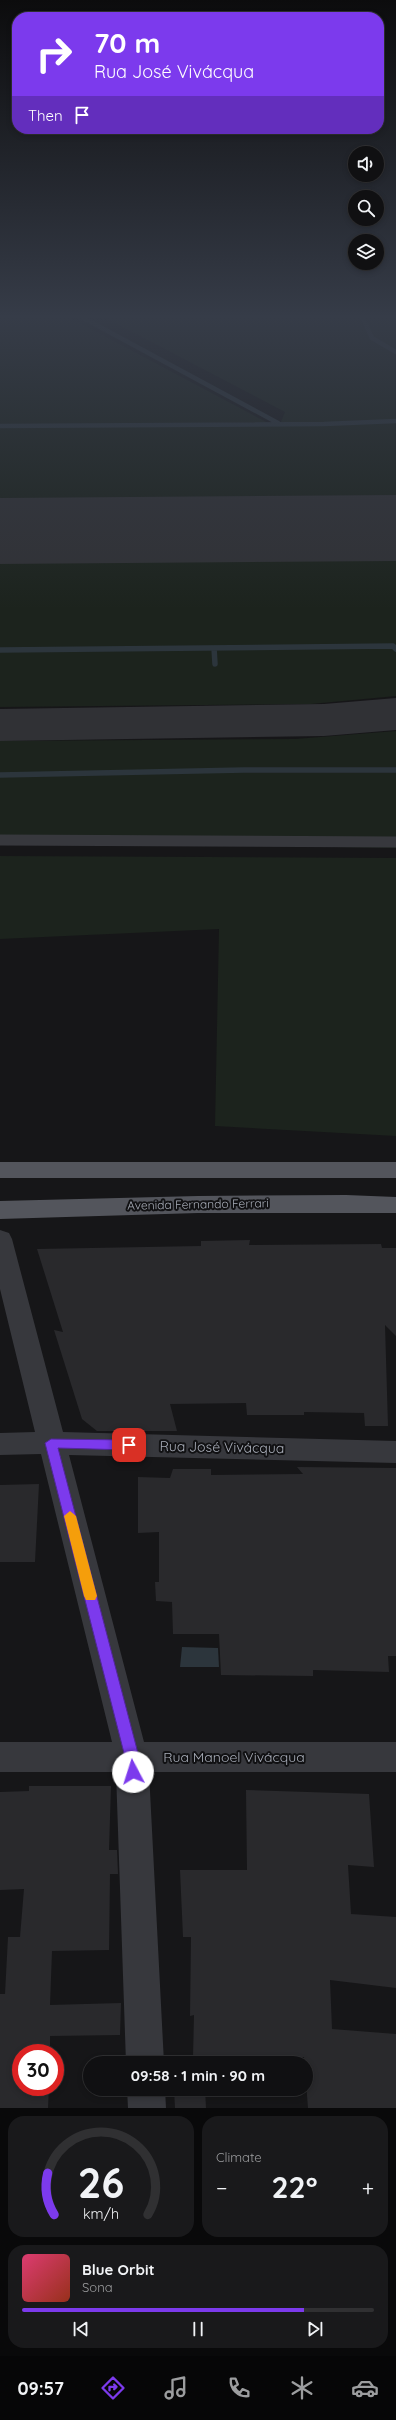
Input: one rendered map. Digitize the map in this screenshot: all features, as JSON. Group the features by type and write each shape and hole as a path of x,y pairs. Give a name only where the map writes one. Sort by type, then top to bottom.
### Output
{"main road":[{"path":"0,1170 396,1170"},
{"name":"Avenida Fernando Ferrari","path":"0,1210 146,1204 328,1203 396,1205"}],"street":[{"path":"0,1239 132,1757 145,2056"},
{"name":"Rua José Vivácqua","path":"0,1444 51,1443 396,1452"},
{"name":"Rua Manoel Vivácqua","path":"0,1756 396,1757"},
{"path":"146,2096 147,2108"}],"lane":[{"path":"0,840 396,842"}],"shaded area":[{"path":"0,412 248,412 270,424 280,424 285,412 396,412 396,503 0,506"},
{"path":"396,551 396,696 311,704 0,707 0,555"},
{"path":"396,731 396,848 0,842 0,741 295,739"},
{"path":"0,856 396,858 396,1136 215,1126 219,929 0,939"},
{"path":"182,1647 218,1648 219,1667 180,1667"}],"building":[{"path":"250,1240 249,1245 381,1244 382,1248 396,1248 396,1336 385,1325 388,1426 365,1426 364,1413 304,1412 304,1415 247,1415 246,1403 170,1404 177,1431 97,1431 82,1419 54,1330 63,1332 37,1249 201,1246 201,1241"},
{"path":"297,1467 396,1468 396,1656 388,1656 389,1672 313,1670 313,1676 221,1675 219,1634 173,1634 172,1602 156,1601 155,1582 159,1582 159,1532 138,1533 138,1477 170,1478 173,1469 211,1469 211,1475 303,1474"},
{"path":"39,1484 35,1562 0,1562 0,1485"},
{"path":"29,1786 111,1786 109,1850 117,1850 118,1874 110,1874 109,1950 52,1951 50,2005 121,2003 120,2035 50,2036 50,2044 12,2044 12,2096 49,2096 48,2108 0,2108 0,1994 5,1994 8,1937 20,1937 24,1889 0,1890 0,1792 29,1791"},
{"path":"246,1790 369,1794 374,1867 348,1865 351,1914 396,1917 396,1988 330,1980 332,2029 396,2034 396,2108 308,2108 307,2096 313,2096 313,2056 193,2056 194,2015 190,2016 191,1937 183,1937 180,1870 247,1870"},
{"path":"174,2096 205,2096 206,2108 175,2108"}],"waterway":[{"path":"258,412 278,423"},
{"path":"0,426 324,424 396,421"},
{"path":"0,650 393,646 396,649"},
{"path":"214,648 215,664"},
{"path":"0,775 244,770 396,770"}],"taxiway":[{"path":"0,725 324,720 396,714"}],"runway":[{"path":"0,531 396,528"}],"slow traffic":[{"path":"70,1516 91,1596"}],"route":[{"path":"129,1445 51,1443 132,1757 133,1772"}]}
